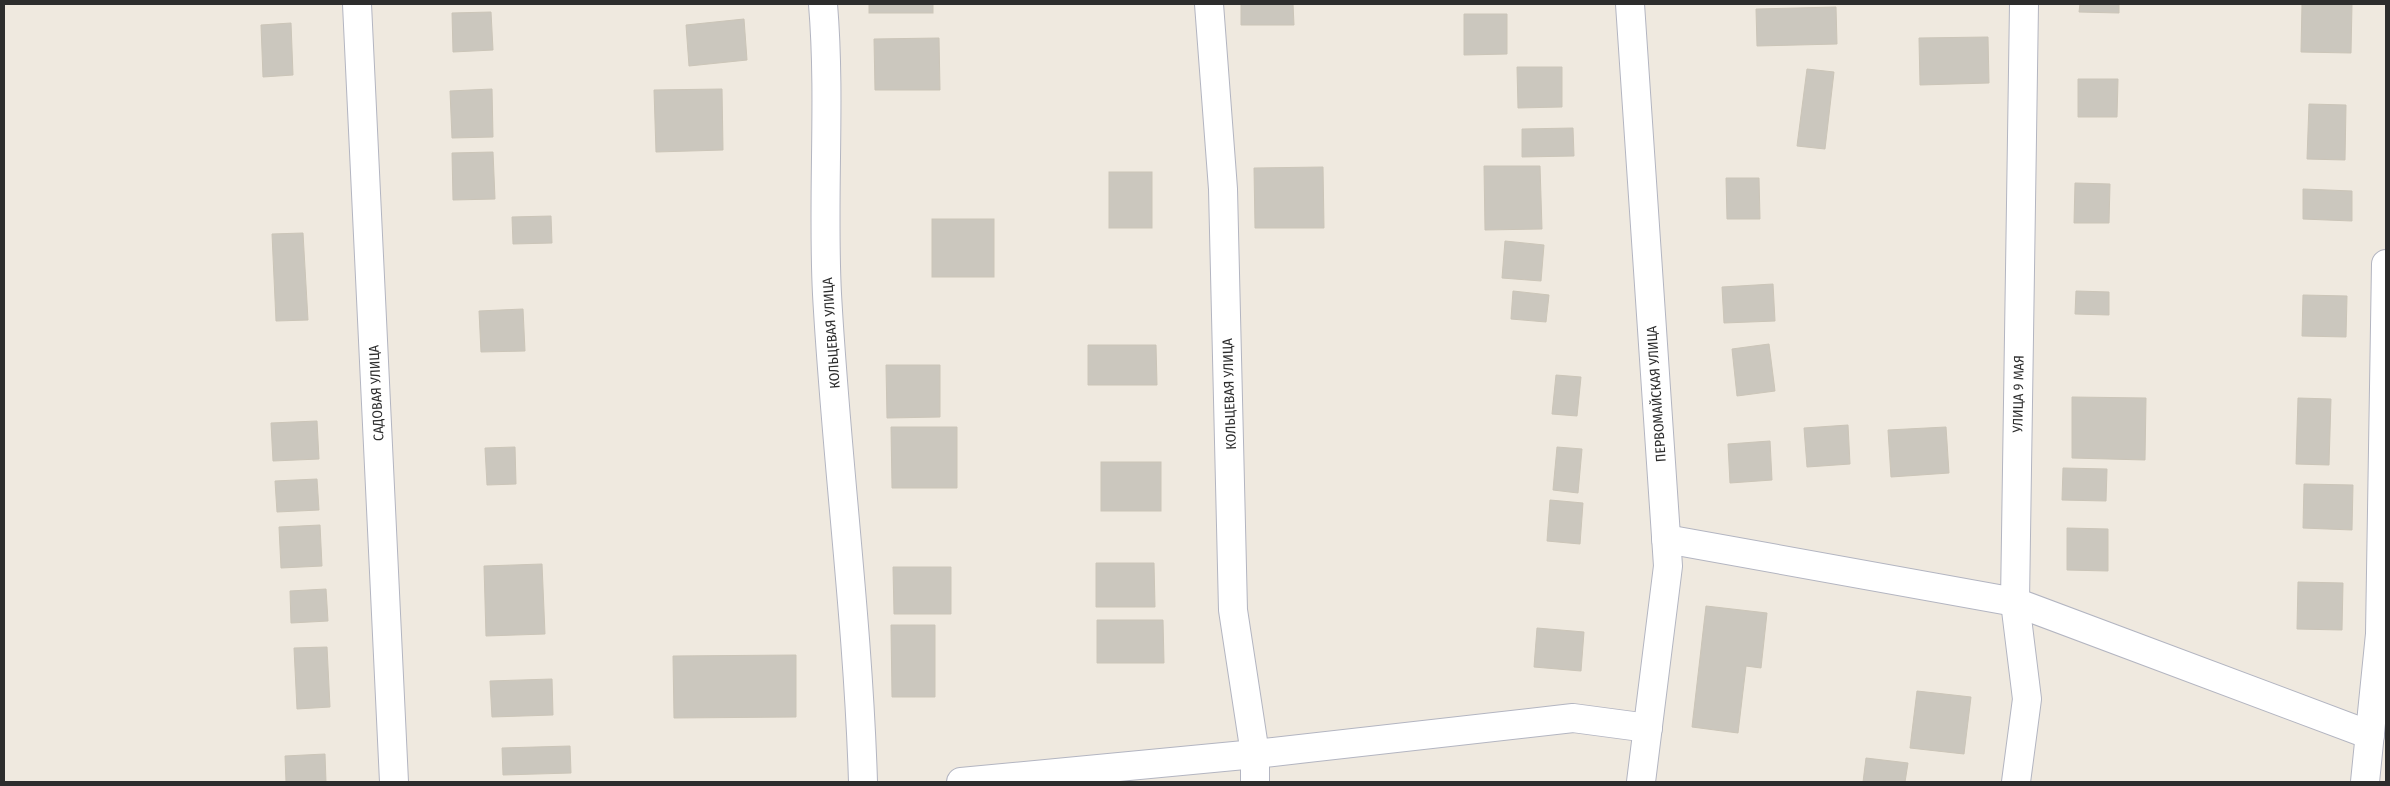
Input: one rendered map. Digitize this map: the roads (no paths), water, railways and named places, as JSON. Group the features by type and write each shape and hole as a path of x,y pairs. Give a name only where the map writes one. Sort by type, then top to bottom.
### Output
{"street":[{"name":"САДОВАЯ УЛИЦА","path":"357,4 394,782"},
{"name":"КОЛЬЦЕВАЯ УЛИЦА","path":"823,4 826,45 827,292 860,696 863,782"},
{"name":"КОЛЬЦЕВАЯ УЛИЦА","path":"1209,4 1223,189 1233,610 1255,754 1255,782"},
{"name":"ПЕРВОМАЙСКАЯ УЛИЦА","path":"1630,4 1668,566 1641,782"},
{"name":"УЛИЦА 9 МАЯ","path":"2016,782 2026,699 2015,602 2024,4"},
{"path":"2365,782 2380,634 2386,264"},
{"path":"1666,539 2015,602 2370,734"},
{"path":"961,782 1255,754 1573,718 1648,728"}]}
